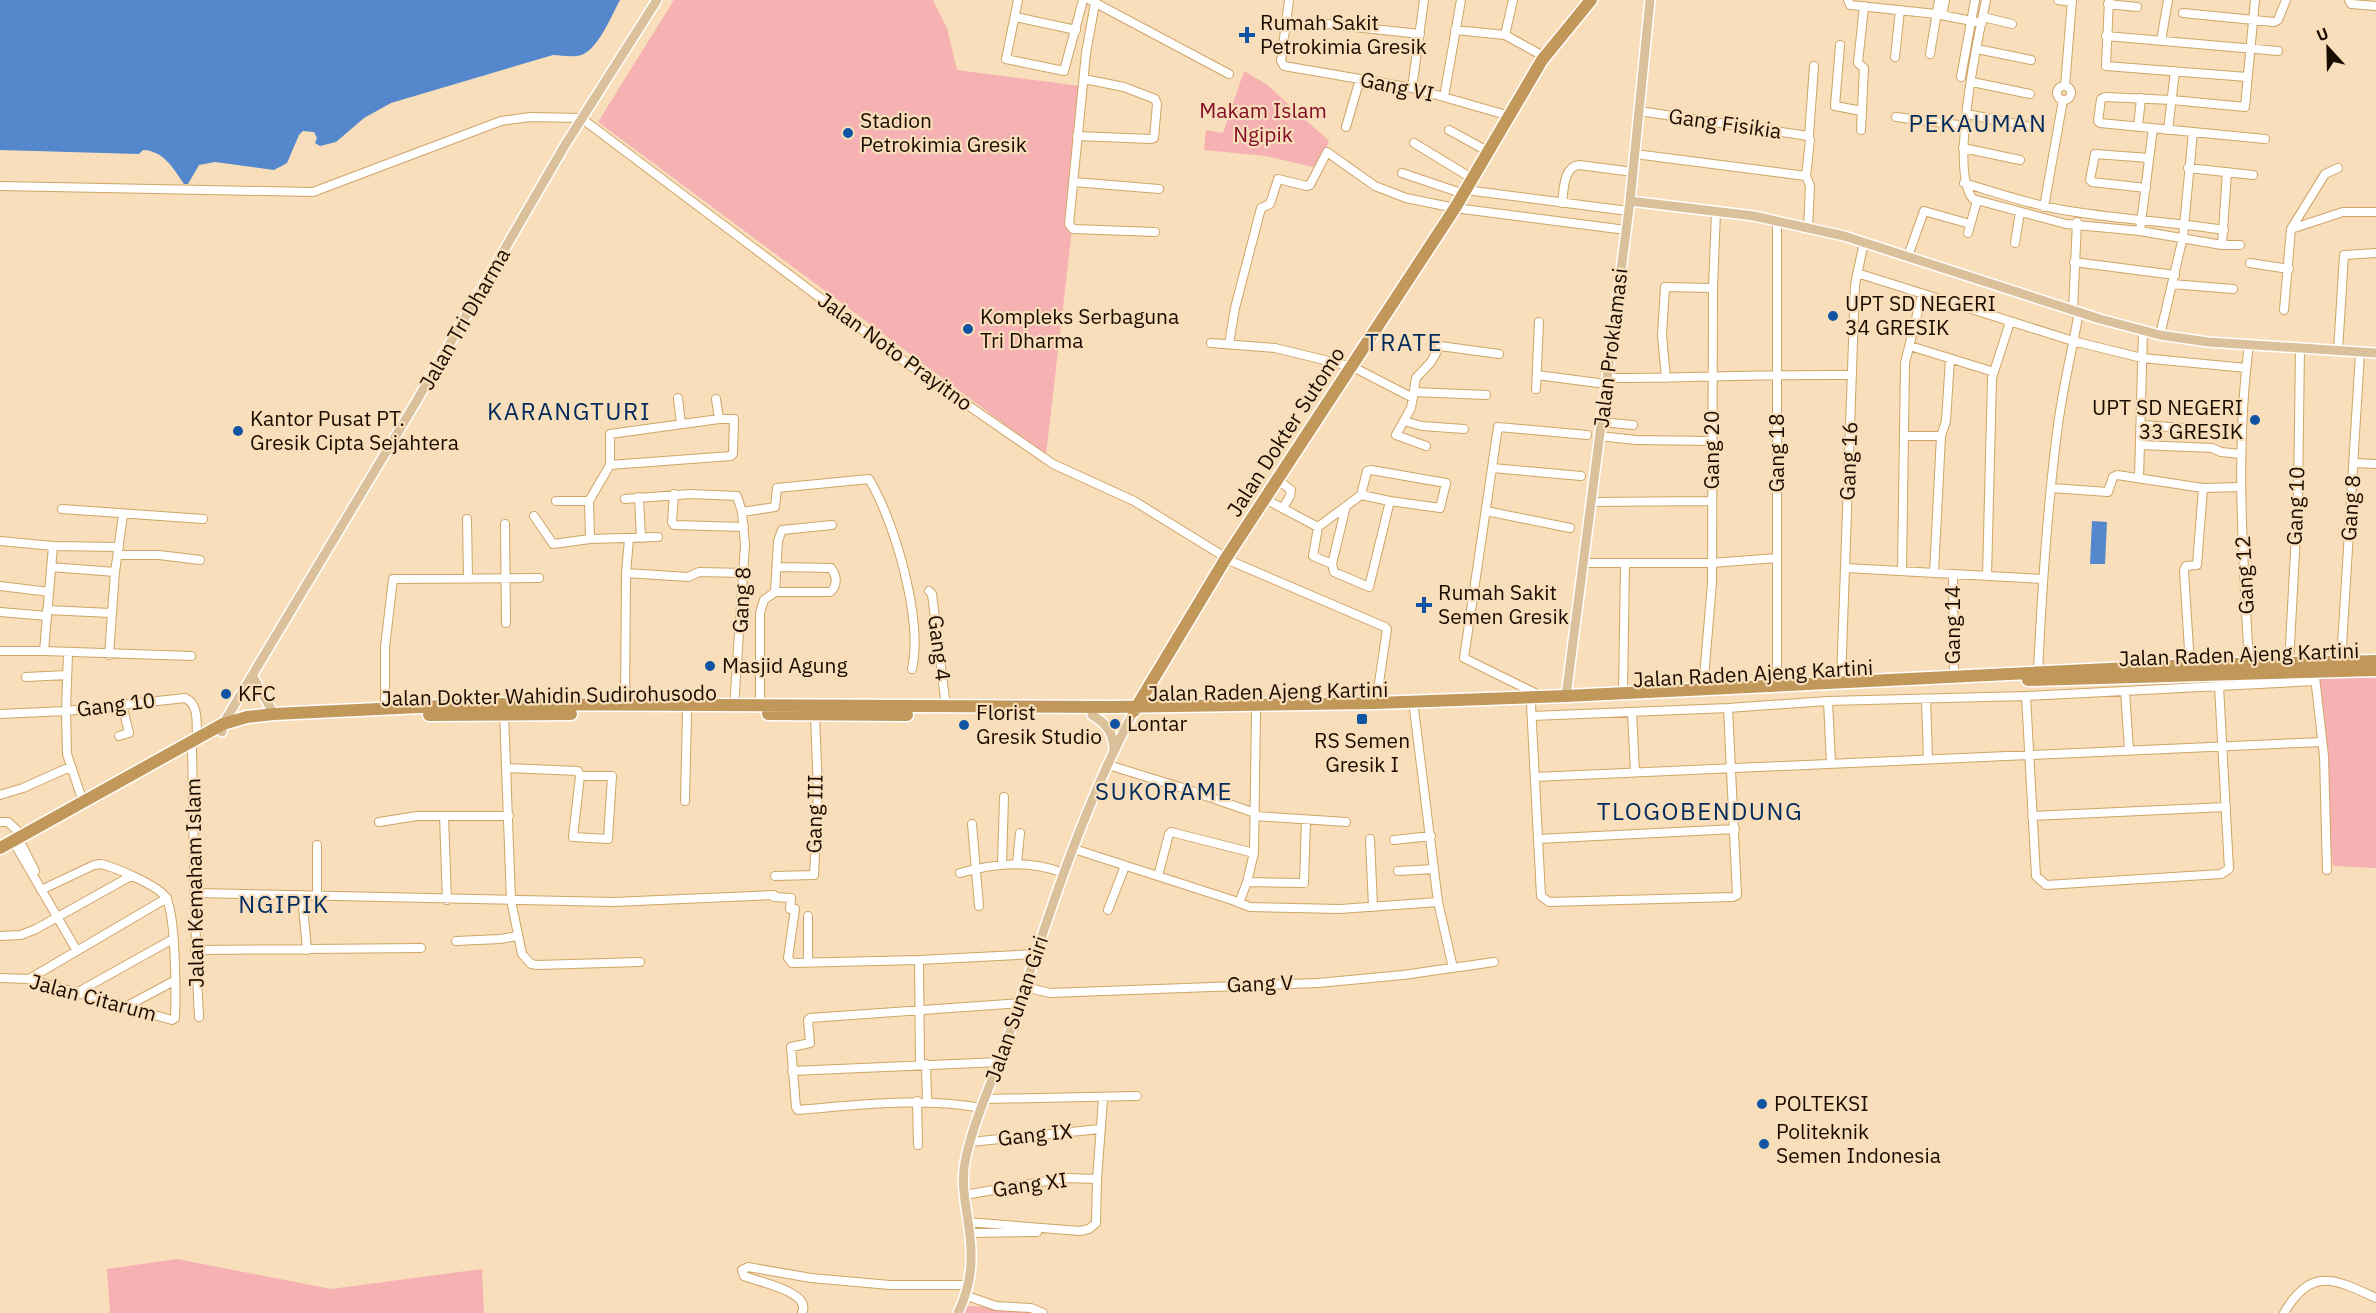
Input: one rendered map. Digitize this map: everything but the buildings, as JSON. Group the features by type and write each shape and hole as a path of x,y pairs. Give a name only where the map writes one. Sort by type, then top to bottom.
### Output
{"highway":[{"name":"Jalan Dokter Sutomo","path":"1134,711 1226,558 1455,208 1545,57 1591,0"},
{"name":"Jalan Raden Ajeng Kartini","path":"2007,677 2038,671 2190,664 2376,661"},
{"name":"Jalan Raden Ajeng Kartini","path":"1134,711 1342,707 1531,710 2007,677 2315,677 2376,670"},
{"name":"Jalan Raden Ajeng Kartini","path":"1134,711 1256,712 1376,703 1566,696 1953,675 1990,678"},
{"name":"Jalan Dokter Wahidin Sudirohusodo","path":"0,848 18,841 223,728 257,723 276,717 482,704 734,707 815,715 1092,715 1134,711"},
{"name":"Jalan Dokter Wahidin Sudirohusodo","path":"276,717 687,714 760,710 946,707 1134,711"},
{"name":"Jalan Dokter Wahidin Sudirohusodo","path":"0,856 18,841 83,802 194,744"}],"main road":[{"name":"Jalan Tri Dharma","path":"223,728 413,408 581,118 657,0"},
{"name":"Jalan Proklamasi","path":"1566,696 1629,206 1650,0"},
{"path":"1629,206 1716,212 1808,228 1864,242 2076,311 2160,335 2208,342 2376,354"},
{"path":"253,677 276,717"},
{"name":"Jalan Sunan Giri","path":"958,1313 967,1291 972,1252 963,1174 970,1142 1000,1062 1064,873 1114,751 1134,711"},
{"path":"1092,715 1107,726 1114,751"}],"street":[{"path":"1018,0 1005,57 1007,60 1065,71 1083,0"},
{"name":"Gang VI","path":"1289,0 1282,65 1412,88 1510,116"},
{"path":"1412,88 1424,0"},
{"path":"1444,97 1461,0"},
{"path":"1505,35 1512,0"},
{"path":"1848,0 1850,5 1939,15 1970,21 1982,20 2012,24"},
{"path":"1938,0 1939,15"},
{"path":"1930,54 1945,0"},
{"path":"1961,77 1975,0"},
{"path":"1986,0 1963,148 1964,183 1968,192 1977,201 2056,222 2140,231 2222,245 2240,245"},
{"path":"2034,215 2040,206 2063,100 2068,98 2071,92 2065,86 2072,1 2058,0"},
{"path":"2161,41 2168,0"},
{"path":"2255,0 2243,108 2172,100 2102,98 2098,121 2265,139"},
{"path":"2183,12 2274,22 2278,20 2286,0"},
{"path":"2349,0 2351,4 2376,6"},
{"path":"1155,232 1072,228 1069,224 1093,1 1229,74"},
{"path":"2137,7 2109,2 2106,66 2247,77"},
{"path":"1861,130 1863,68 1858,63 1864,6"},
{"path":"1895,57 1900,10"},
{"path":"1015,17 1076,30"},
{"path":"1317,23 1420,34"},
{"path":"1455,30 1505,35 1545,57"},
{"path":"2106,36 2278,51"},
{"path":"1840,45 1835,106 1862,111"},
{"path":"1977,49 2031,60"},
{"path":"1808,228 1810,186 1806,176 1814,66"},
{"path":"2168,130 2175,71"},
{"path":"1346,127 1360,79"},
{"path":"1077,136 1154,138 1157,104 1155,99 1124,87 1084,80"},
{"path":"1972,81 2030,94"},
{"path":"2138,127 2141,98"},
{"name":"Gang Fisikia","path":"1639,111 1809,137"},
{"path":"1967,114 2026,126"},
{"path":"0,186 313,192 501,121 530,117 581,118"},
{"path":"1896,117 1966,126"},
{"name":"Jalan Noto Prayitno","path":"581,118 904,361 1053,464 1134,501 1226,558"},
{"path":"2140,231 2153,128"},
{"path":"1449,130 1489,152"},
{"path":"2160,335 2183,237 2193,132"},
{"path":"1414,143 1473,179"},
{"path":"1963,148 2020,160"},
{"path":"1229,344 1235,308 1261,208 1269,204 1278,179 1308,186 1326,152 1374,186 1390,193 1455,208 1626,230"},
{"path":"1635,154 1806,176"},
{"path":"2146,188 2090,180 2094,154 2149,158"},
{"path":"1562,203 1568,172 1572,167 1579,165 1633,172"},
{"path":"2188,168 2253,175"},
{"path":"2284,310 2291,230 2325,174 2338,168"},
{"path":"2222,245 2227,172"},
{"path":"1402,173 1465,192 1562,203 1629,206"},
{"path":"1074,182 1159,189"},
{"path":"1964,183 2040,206 2078,213 2183,223 2224,231"},
{"path":"1968,233 1977,201"},
{"path":"2056,222 2057,209"},
{"path":"1908,256 1923,211 1970,224"},
{"name":"Gang 20","path":"1703,689 1712,563 1713,288 1716,212"},
{"path":"2015,243 2020,212"},
{"path":"2291,230 2343,212 2376,212"},
{"path":"2038,671 2051,488 2058,423 2076,311 2074,262 2078,213"},
{"name":"Gang 18","path":"1777,221 1777,685"},
{"name":"Gang 16","path":"1841,681 1855,285 1864,242"},
{"path":"2338,351 2344,255 2376,253"},
{"path":"2074,262 2175,275"},
{"path":"2250,263 2289,269"},
{"path":"1857,273 2073,341 2142,358 2246,368"},
{"path":"2172,284 2233,289"},
{"path":"1666,378 1662,335 1665,287 1713,288"},
{"path":"1902,571 1905,363 1922,295"},
{"path":"1536,389 1539,322"},
{"path":"1987,576 1992,378 2010,322"},
{"path":"2139,478 2143,330"},
{"path":"1211,343 1275,348 1353,367 1414,395 1486,395"},
{"name":"Gang 12","path":"2249,345 2241,454 2249,663"},
{"path":"1426,446 1395,435 1411,408 1416,378 1431,362 1440,346 1499,354"},
{"path":"1910,346 1994,372"},
{"name":"Gang 10","path":"2289,663 2298,497 2300,348"},
{"name":"Gang 8","path":"2342,662 2361,353"},
{"path":"1934,573 1941,436 1946,421 1950,359"},
{"path":"1537,375 1607,381 1776,374 1852,375"},
{"path":"678,398 681,424"},
{"path":"716,399 719,419"},
{"path":"590,539 589,501 610,465 610,434 719,419 734,419 733,454 731,456 610,465"},
{"path":"1404,421 1422,426 1464,429"},
{"path":"1601,422 1633,425"},
{"path":"2142,425 2184,428"},
{"path":"1543,697 1464,658 1498,427 1587,435"},
{"path":"1599,436 1636,440 1713,441"},
{"path":"1904,436 1941,436"},
{"path":"2141,445 2212,448 2221,452 2241,454"},
{"path":"2354,463 2376,464"},
{"path":"1492,468 1581,476"},
{"path":"1332,564 1313,557 1317,527 1361,495 1367,471 1445,482 1440,508 1361,495"},
{"path":"2051,488 2107,492 2111,489 2115,475 2203,488 2241,487"},
{"path":"742,512 775,507 777,488 869,479 896,544 912,610 916,648 912,669"},
{"path":"1278,480 1290,488 1291,492 1283,508"},
{"path":"2190,664 2184,571 2186,566 2197,565 2203,488"},
{"path":"625,499 674,494 672,522 674,525 744,527"},
{"name":"Gang 8","path":"674,494 736,495 742,512 744,573 734,707"},
{"path":"639,497 641,538"},
{"path":"1265,499 1317,527"},
{"path":"555,501 589,501"},
{"path":"1346,506 1332,564 1334,572 1370,586 1390,501"},
{"path":"1591,502 1712,501"},
{"path":"62,509 203,519"},
{"path":"1486,511 1570,528"},
{"path":"109,655 115,572 123,515"},
{"path":"534,516 554,544 590,539 658,537"},
{"path":"467,519 468,578"},
{"path":"505,524 506,623"},
{"path":"775,592 778,542 782,530 832,525"},
{"path":"624,706 626,573 629,539"},
{"path":"0,541 200,560"},
{"path":"44,651 53,546"},
{"path":"1226,558 1387,629 1376,703"},
{"path":"1583,563 1712,563 1777,558"},
{"path":"1623,693 1624,563"},
{"path":"51,567 115,572"},
{"path":"760,710 760,613 764,600 775,592 830,592 836,584 835,574 831,568 777,567"},
{"path":"1846,568 2043,579"},
{"path":"626,573 688,577 699,572 744,573"},
{"name":"Gang 14","path":"1953,574 1953,675"},
{"path":"385,709 385,647 393,579 539,578"},
{"path":"0,586 49,592"},
{"name":"Gang 4","path":"929,591 932,594 946,707"},
{"path":"0,612 111,613"},
{"path":"0,651 191,656"},
{"path":"68,653 67,754 83,802"},
{"path":"26,677 67,675"},
{"path":"1728,708 1739,893 1733,897 1549,902 1541,896 1531,710 1632,712 1828,701 2026,696 2219,686 2315,677 2322,742 2327,870"},
{"path":"2026,696 2036,876 2046,885 2225,873 2230,865 2219,686"},
{"path":"2125,691 2129,750"},
{"name":"Gang 10","path":"0,714 66,711 171,699 190,700 195,706 194,744"},
{"path":"1926,699 1928,759"},
{"path":"1828,701 1831,764"},
{"path":"119,736 129,733 122,704"},
{"path":"1414,709 1438,902 1453,968"},
{"path":"1239,903 1254,853 1256,712"},
{"path":"1632,712 1635,772"},
{"path":"504,714 511,900 522,954 531,964 537,965 640,962"},
{"path":"685,801 687,714"},
{"name":"Gang III","path":"775,876 814,875 818,790 815,715"},
{"path":"1535,777 2322,742"},
{"name":"Jalan Kemaham Islam","path":"194,744 195,950 199,1017"},
{"path":"1108,765 1183,788 1255,815 1346,822"},
{"path":"0,795 23,788 70,766"},
{"path":"506,768 578,771 580,776 573,837 608,839 613,776 580,776"},
{"path":"1002,864 1004,798"},
{"path":"2032,816 2226,807"},
{"path":"379,822 417,816 509,816"},
{"path":"444,816 447,900"},
{"path":"1247,882 1304,883 1306,820"},
{"path":"0,822 8,822 77,951"},
{"path":"972,824 980,906"},
{"path":"1538,840 1736,829"},
{"path":"1158,876 1169,834 1172,832 1254,853"},
{"path":"1017,863 1020,833"},
{"path":"1394,840 1431,836"},
{"path":"1370,839 1373,907"},
{"path":"317,845 317,895"},
{"path":"1074,849 1250,908 1346,909 1438,902"},
{"path":"960,873 975,868 1017,863 1064,873"},
{"path":"29,979 167,898 162,893 107,865 94,865 44,891"},
{"path":"1108,910 1125,866"},
{"path":"1398,872 1434,869"},
{"path":"0,936 21,935 131,876"},
{"path":"194,893 613,902 774,895 774,897 791,898 790,909 795,909 788,960 792,963 1036,954"},
{"path":"302,895 307,950"},
{"name":"Jalan Citarum","path":"0,978 29,979 174,1020 173,939 167,898"},
{"path":"808,915 808,963"},
{"path":"456,941 517,936"},
{"path":"78,992 173,939"},
{"path":"195,950 421,948"},
{"path":"919,960 923,1064 927,1102"},
{"name":"Gang V","path":"1025,987 1050,993 1318,983 1403,975 1494,962"},
{"path":"127,1006 174,981"},
{"path":"1020,1004 809,1019 810,1043 791,1047 796,1108 798,1110 917,1101 984,1104 1137,1096"},
{"path":"792,1071 1000,1062"},
{"path":"969,1233 1080,1231 1089,1229 1096,1223 1103,1099"},
{"path":"917,1101 918,1145"},
{"name":"Gang IX","path":"970,1142 1100,1129"},
{"name":"Gang XI","path":"964,1195 1065,1178 1097,1179"},
{"path":"967,1222 1080,1231"},
{"path":"802,1313 803,1301 795,1294 744,1276 741,1270 748,1267 811,1278 967,1291 996,1306 1031,1308 1043,1313"},
{"path":"2284,1313 2293,1297 2303,1289 2327,1280 2346,1284 2376,1298"}],"green space":[{"name":"Kompleks Serbaguna Tri Dharma","path":"674,0 933,0 947,28 957,70 1080,86 1077,186 1046,455 598,122"},
{"name":"Makam Islam Ngipik","path":"1244,71 1266,84 1329,141 1318,168 1266,156 1204,150 1206,130 1223,133"},
{"path":"2376,670 2376,868 2333,866 2318,672"},
{"path":"177,1259 331,1289 482,1269 484,1313 110,1313 107,1269"},
{"path":"968,1306 1009,1308 1036,1313 963,1313"}],"water":[{"path":"0,0 620,0 597,42 584,54 553,55 391,103 364,118 336,142 320,146 315,143 317,138 314,132 303,131 287,163 274,170 215,162 199,165 188,184 184,184 167,161 157,153 150,151 143,150 139,154 0,150"},
{"path":"2092,521 2107,522 2105,564 2090,564"}],"place":[{"name":"Rumah Sakit Petrokimia Gresik","path":"1247,35"},
{"name":"Stadion Petrokimia Gresik","path":"848,133"},
{"name":"UPT SD NEGERI 34 GRESIK","path":"1833,316"},
{"name":"Kompleks Serbaguna Tri Dharma","path":"968,329"},
{"name":"UPT SD NEGERI 33 GRESIK","path":"2255,420"},
{"name":"Kantor Pusat PT. Gresik Cipta Sejahtera","path":"238,431"},
{"name":"Rumah Sakit Semen Gresik","path":"1424,605"},
{"name":"Masjid Agung","path":"710,666"},
{"name":"KFC","path":"226,694"},
{"name":"RS Semen Gresik I","path":"1362,719"},
{"name":"Lontar","path":"1115,724"},
{"name":"Florist Gresik Studio","path":"964,725"},
{"name":"POLTEKSI","path":"1762,1104"},
{"name":"Politeknik Semen Indonesia","path":"1764,1144"}],"district":[{"name":"PEKAUMAN","path":"1978,124"},
{"name":"TRATE","path":"1404,343"},
{"name":"KARANGTURI","path":"569,412"},
{"name":"SUKORAME","path":"1164,792"},
{"name":"TLOGOBENDUNG","path":"1700,812"},
{"name":"NGIPIK","path":"284,905"}]}
